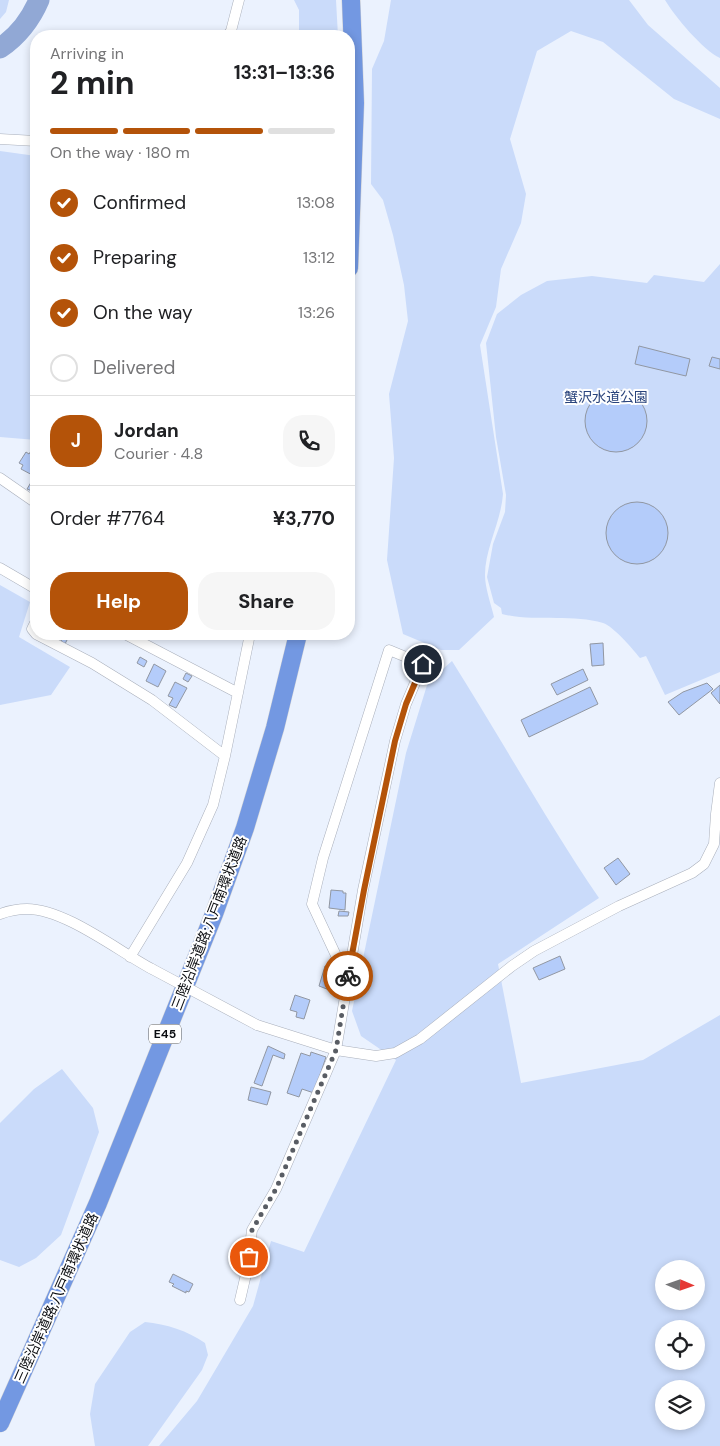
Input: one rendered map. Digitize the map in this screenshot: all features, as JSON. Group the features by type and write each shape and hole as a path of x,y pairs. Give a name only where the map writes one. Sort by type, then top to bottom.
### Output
{"highway":[{"path":"351,0 352,30"},
{"name":"三陸沿岸道路;八戸南環状道路","path":"0,1424 98,1203 214,914 256,792 275,728 297,640"}],"street":[{"path":"231,30 239,0"},
{"path":"0,139 30,141"},
{"path":"0,478 30,499"},
{"path":"0,568 30,586"},
{"path":"48,640 92,663 152,700 225,756"},
{"path":"136,640 238,693"},
{"path":"130,958 187,863 212,804 225,756 249,640"},
{"path":"240,1300 247,1270 252,1230 276,1189 336,1050 347,979 395,741 406,704 423,664 389,650 323,858 312,904 347,979"},
{"path":"0,914 27,909 52,914 73,922 130,958 257,1025 336,1050 376,1056 395,1053 420,1039 512,966 534,951 619,906 692,874 704,864 714,844 720,783"}],"green space":[{"path":"0,0 9,0 6,12 0,19"},
{"path":"294,0 336,0 338,30 299,30 299,10"},
{"path":"391,0 629,0 648,25 720,88 720,119 674,99 603,42 571,31 537,51 510,139 526,194 521,223 501,269 496,307 480,345 503,494 502,504 490,545 485,575 494,617 459,650 441,650 403,634 387,560 394,458 389,394 408,321 404,285 393,235 383,200 371,184 372,69 384,41"},
{"path":"665,0 720,0 720,58 706,48 690,32"},
{"path":"0,151 30,155 30,440 0,437"},
{"name":"蟹沢水道公園","path":"720,264 720,672 665,695 646,656 640,658 623,638 607,625 591,620 527,618 502,614 501,608 494,603 487,577 493,544 505,512 506,495 496,437 486,343 497,314 521,295 547,281 592,276 647,283 654,275 704,282"},
{"path":"0,585 30,602 19,637 70,667 51,695 0,705"},
{"path":"452,661 561,840 599,898 498,964 521,1083 643,1060 720,1015 720,1446 159,1446 197,1401 253,1306 271,1241 304,1252 396,1060 361,1036 352,1011 406,753 428,682"},
{"path":"62,1069 93,1108 99,1132 61,1235 36,1258 19,1267 0,1260 0,1123 34,1089"},
{"path":"145,1322 177,1329 205,1343 208,1355 202,1370 148,1446 95,1446 90,1414 95,1384 130,1332"}],"building":[{"path":"639,346 690,359 686,376 635,364"},
{"path":"712,357 720,359 720,369 709,366"},
{"path":"616,390 628,392 638,399 645,409 647,421 645,433 638,443 628,450 616,452 604,450 594,443 587,433 585,421 587,409 594,399 604,392"},
{"path":"26,452 29,454 30,452 30,474 21,469 23,465 19,463"},
{"path":"637,502 649,504 659,511 666,521 668,533 666,545 659,555 649,562 637,564 625,562 615,555 608,545 606,533 608,521 615,511 625,504"},
{"path":"603,643 604,665 592,666 590,644"},
{"path":"140,657 147,661 144,667 137,663"},
{"path":"154,664 166,671 158,687 146,681"},
{"path":"583,669 588,680 557,695 551,684"},
{"path":"186,673 192,676 188,682 183,679"},
{"path":"175,682 187,688 176,708 169,705 173,698 168,696"},
{"path":"707,683 713,689 679,715 668,702 683,692"},
{"path":"720,685 720,704 711,693"},
{"path":"590,687 598,704 529,737 521,720"},
{"path":"618,858 630,874 616,885 604,868"},
{"path":"331,890 346,893 345,910 329,908"},
{"path":"339,911 349,912 348,916 338,916"},
{"path":"560,956 565,969 539,980 533,968"},
{"path":"325,966 335,969 332,982 335,983 332,991 319,986"},
{"path":"295,995 310,1000 304,1019 296,1017 297,1012 290,1010"},
{"path":"268,1046 285,1054 284,1059 273,1055 262,1086 254,1083"},
{"path":"311,1052 326,1057 314,1093 302,1089 299,1097 287,1093 301,1053 310,1056"},
{"path":"251,1087 271,1092 267,1105 248,1100"},
{"path":"173,1274 193,1284 189,1292 186,1291 186,1293 172,1286 174,1284 169,1282"}],"waterway":[{"path":"0,48 23,27 39,0"}],"way so far":[{"path":"249,1257 252,1230 276,1189 336,1050 348,976"}],"route":[{"path":"348,976 395,741 406,704 423,664"}]}
